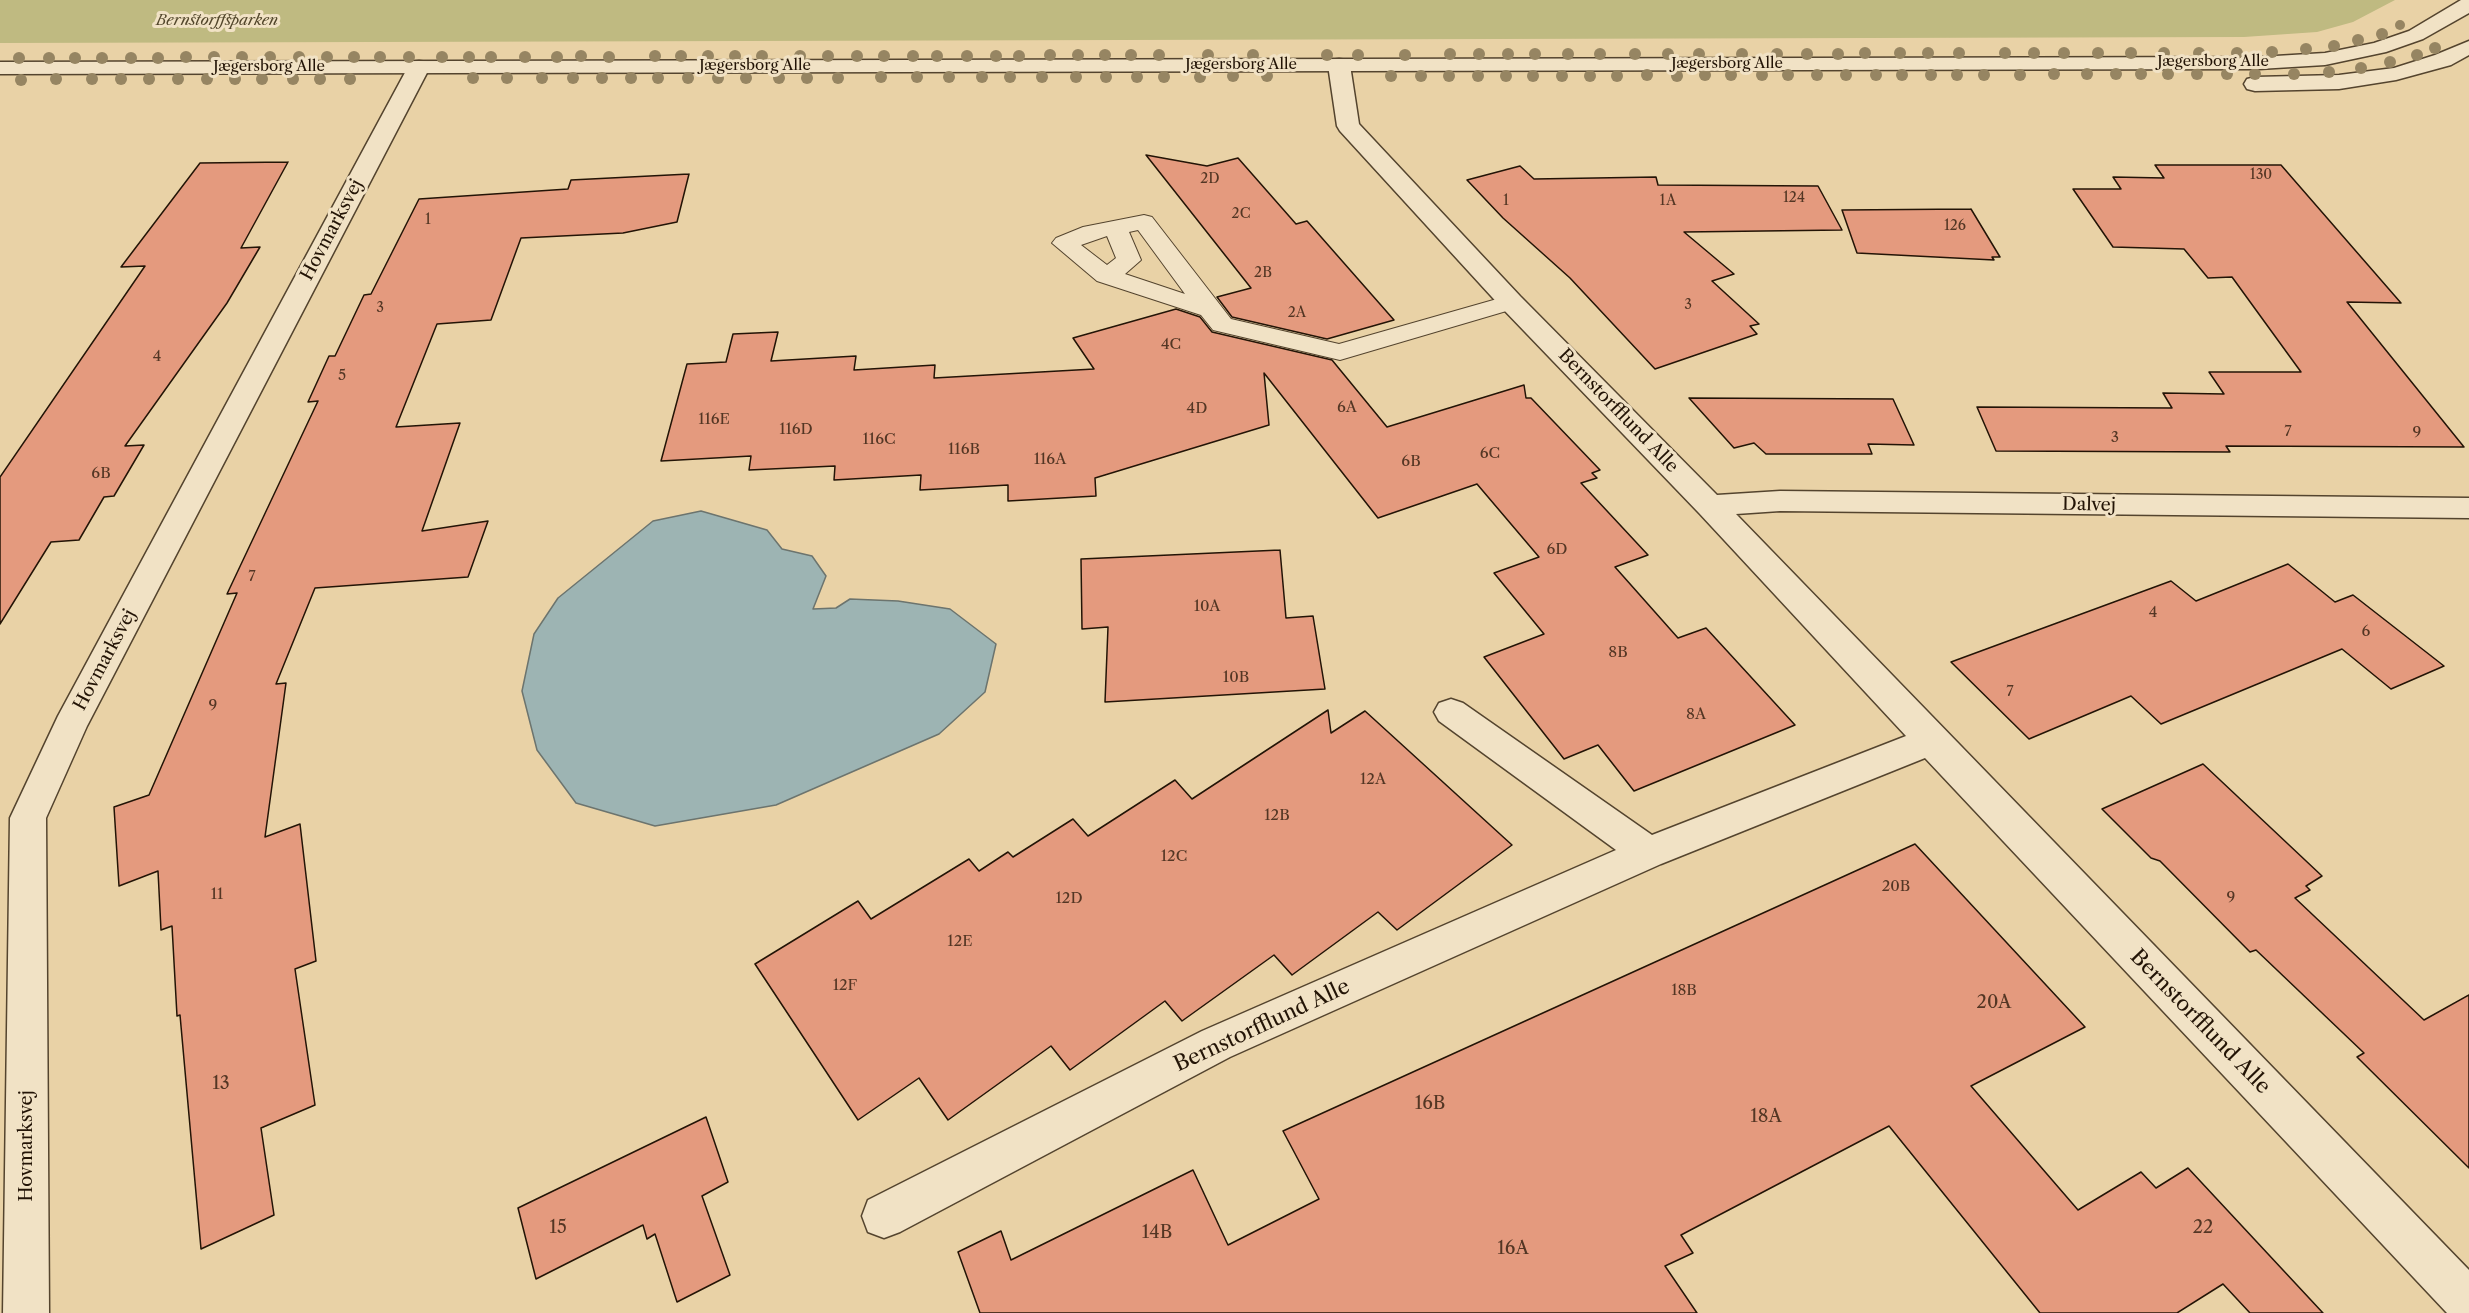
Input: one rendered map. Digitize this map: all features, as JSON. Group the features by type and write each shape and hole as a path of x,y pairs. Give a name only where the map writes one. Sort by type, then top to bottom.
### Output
{"street":[{"name":"Jægersborg Alle","path":"0,68 410,83 1341,81 2296,61 2354,54 2399,42 2416,35 2469,3"},
{"name":"Jægersborg Alle","path":"2231,84 2310,84 2364,79 2422,67 2469,47"},
{"name":"Bernstorfflund Alle","path":"1341,81 1348,126 1511,302 1710,506 1930,741 2469,1303"},
{"name":"Hovmarksvej","path":"26,1313 28,818 70,726 410,83"},
{"name":"Dalvej","path":"1710,506 1780,501 2469,508"},
{"path":"1451,712 1648,853"},
{"name":"Bernstorfflund Alle","path":"884,1216 1216,1044 1648,853 1930,741"}],"lane":[{"path":"1210,310 1106,276 1064,243 1091,232 1144,222 1222,325 1340,352 1511,302"},
{"path":"1106,276 1129,260 1115,228"}],"green space":[{"name":"Bernstorffsparken","path":"0,0 2395,0 2353,22 2317,32 2244,37 0,43"}],"water":[{"path":"701,511 767,530 782,549 812,556 826,576 813,609 836,608 850,599 898,601 950,609 996,644 985,692 939,734 776,805 655,826 576,803 537,750 522,691 534,634 558,598 653,521"}],"building":[{"path":"1146,155 1207,166 1238,158 1296,224 1307,221 1394,320 1327,339 1232,317 1217,297 1251,288"},
{"path":"288,162 241,248 260,247 227,303 125,446 144,445 114,496 104,497 79,540 51,542 0,624 0,477 145,266 121,267 200,163"},
{"path":"2155,165 2281,165 2401,303 2347,302 2464,447 2226,446 2230,452 1996,451 1977,407 2172,408 2163,393 2224,394 2209,372 2301,372 2232,277 2208,278 2184,249 2113,247 2073,189 2121,189 2113,177 2164,178"},
{"path":"1520,166 1534,179 1656,177 1658,185 1818,186 1842,230 1684,232 1734,274 1712,281 1759,324 1750,326 1757,334 1655,369 1570,278 1503,218 1467,180"},
{"path":"689,174 677,222 623,233 521,238 491,320 437,324 396,427 460,423 422,531 488,521 468,577 315,588 276,684 286,683 265,837 300,824 316,961 295,969 315,1105 261,1128 274,1215 201,1249 180,1015 177,1016 172,926 161,930 158,871 119,886 114,807 149,795 237,593 227,594 318,401 308,402 329,356 335,356 364,295 371,294 419,199 568,189 571,180"},
{"path":"1971,209 2000,257 1992,257 1994,260 1857,253 1842,210"},
{"path":"1176,309 1200,317 1212,332 1332,360 1387,427 1524,385 1526,398 1531,398 1600,470 1592,473 1597,478 1581,483 1648,555 1615,567 1678,638 1706,628 1795,725 1634,791 1598,745 1564,759 1484,657 1544,634 1494,573 1539,557 1477,484 1378,518 1264,373 1269,425 1095,478 1096,496 1008,501 1008,485 920,490 921,475 834,480 835,466 749,470 751,456 661,461 687,364 726,362 733,334 778,332 771,361 856,356 854,370 935,365 934,378 1094,369 1073,338"},
{"path":"1689,398 1893,399 1914,445 1868,444 1872,454 1766,454 1754,443 1734,448"},
{"path":"1280,550 1286,618 1313,616 1325,689 1105,702 1108,627 1082,629 1081,559"},
{"path":"2288,564 2335,602 2353,595 2444,666 2391,689 2342,649 2161,724 2131,696 2029,739 1951,662 2171,581 2196,601"},
{"path":"1328,710 1331,733 1365,711 1512,845 1397,930 1378,912 1292,975 1274,955 1182,1021 1165,1001 1070,1070 1051,1046 948,1120 919,1078 858,1120 755,964 858,901 871,919 969,859 979,871 1008,852 1013,857 1073,819 1088,836 1175,780 1192,799"},
{"path":"2203,764 2322,876 2306,886 2310,890 2295,898 2424,1020 2469,995 2469,1168 2357,1057 2364,1053 2256,950 2250,952 2160,861 2151,858 2102,809"},
{"path":"1915,844 2085,1027 1971,1086 2078,1210 2141,1172 2156,1188 2188,1168 2323,1313 2250,1313 2223,1284 2177,1313 2040,1313 1889,1126 1681,1235 1693,1253 1665,1266 1697,1313 980,1313 958,1252 1001,1231 1011,1260 1193,1170 1228,1245 1319,1199 1283,1131"},
{"path":"706,1117 728,1182 702,1196 730,1275 677,1302 655,1234 647,1239 643,1225 536,1279 518,1208"}]}
